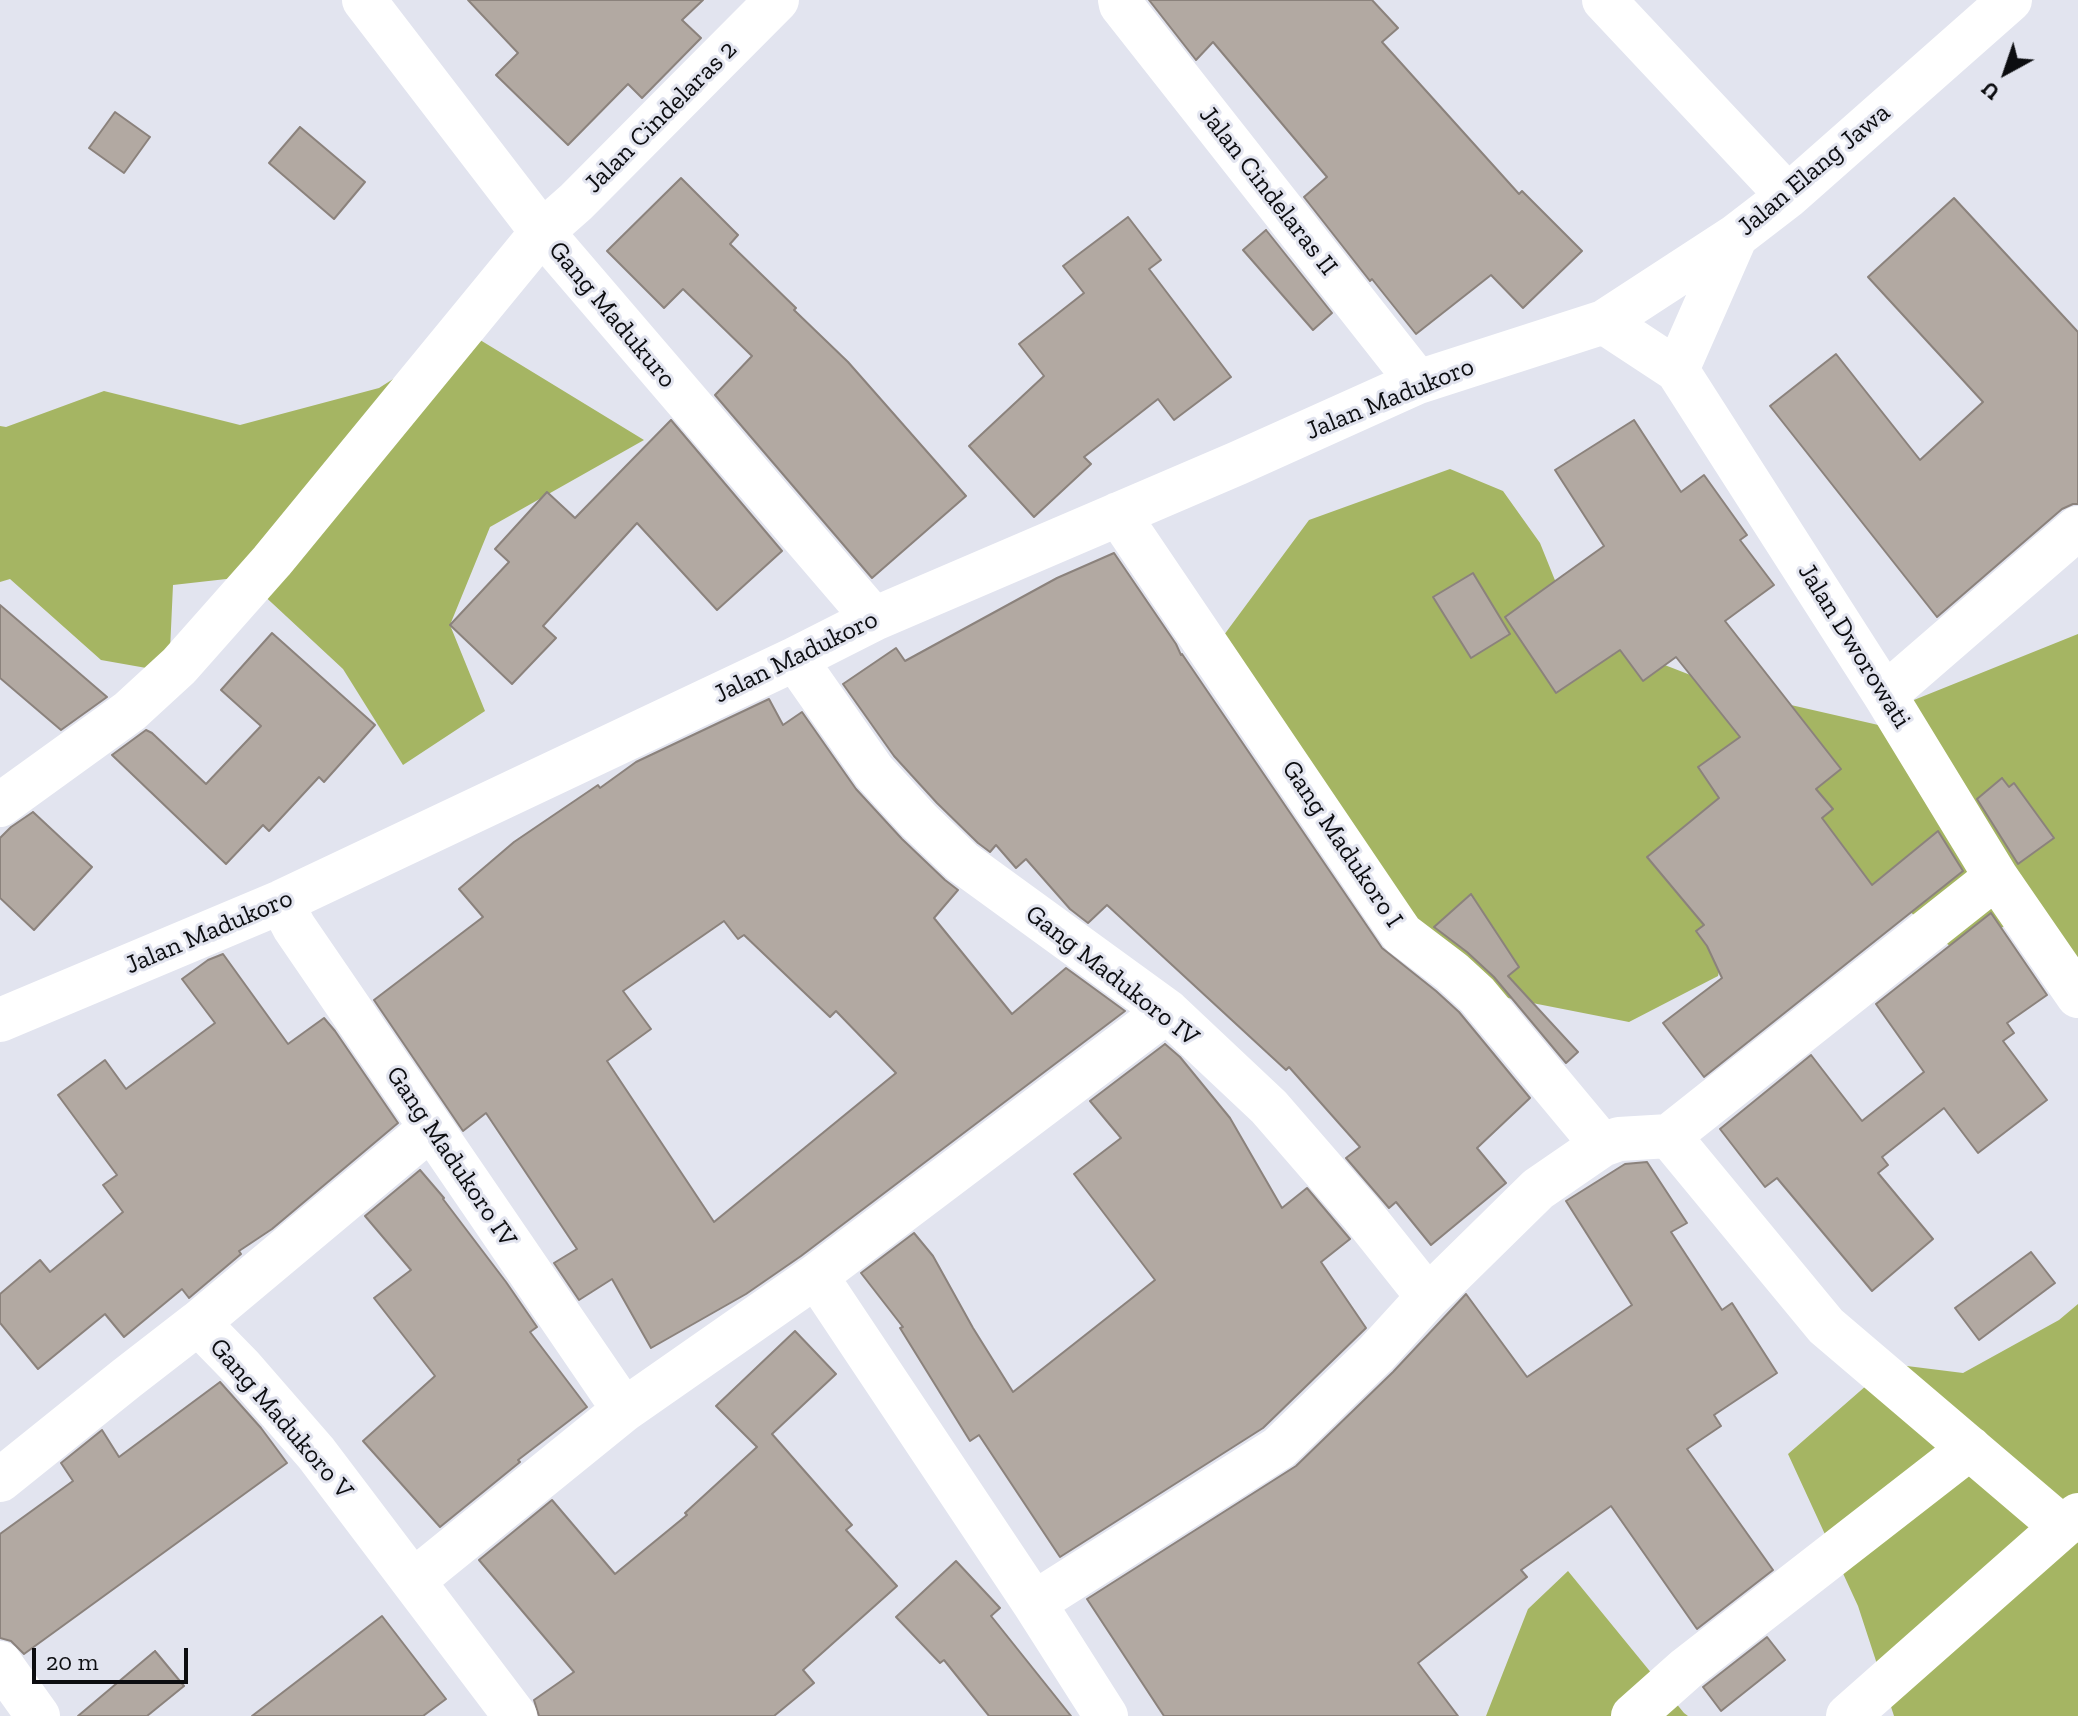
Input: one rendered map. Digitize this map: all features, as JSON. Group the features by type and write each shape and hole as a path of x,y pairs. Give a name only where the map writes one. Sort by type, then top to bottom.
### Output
{"street":[{"name":"Gang Madukuro","path":"364,0 542,232 874,619"},
{"name":"Jalan Cindelaras 2","path":"0,805 130,711 179,666 272,561 542,232 576,202 777,0"},
{"name":"Jalan Cindelaras II","path":"1120,0 1418,382"},
{"path":"1604,0 1788,196"},
{"name":"Jalan Elang Jawa","path":"1604,322 1736,236 1788,196 2010,0"},
{"path":"1677,370 1736,236"},
{"name":"Jalan Madukoro","path":"0,1020 281,902 874,619 1418,382 1604,322"},
{"name":"Jalan Dworowati","path":"1604,322 1677,370 1885,695 1996,877 2078,996"},
{"name":"Gang Madukoro I","path":"1118,514 1402,934 1477,995 1602,1145"},
{"path":"1885,695 2078,528"},
{"name":"Gang Madukoro IV","path":"795,659 874,772 919,821 962,862 1167,1011 1269,1107 1361,1213 1428,1297"},
{"path":"1034,1603 1279,1448 1538,1189 1602,1145 1619,1139 1669,1136 1996,877"},
{"name":"Gang Madukoro IV","path":"281,902 294,927 624,1410"},
{"path":"413,1581 624,1410 816,1276 1167,1011"},
{"path":"198,1323 431,1128"},
{"path":"1669,1136 1826,1326 1970,1448 2070,1521 1848,1716"},
{"path":"816,1276 1106,1716"},
{"name":"Gang Madukoro V","path":"0,1480 198,1323 316,1453 515,1716"},
{"path":"1633,1716 1687,1668 1970,1448"},
{"path":"0,1663 38,1716"}],"green space":[{"path":"467,332 644,440 490,527 450,625 485,711 403,765 343,669 244,577 173,585 169,672 101,660 10,579 0,582 0,426 6,427 104,391 240,425 379,388"},
{"path":"1450,469 1503,491 1540,543 1575,630 1734,692 1909,732 1894,708 2078,634 2078,993 2020,920 1952,948 1886,891 1726,941 1718,976 1629,1022 1512,999 1431,976 1221,639 1309,520"},
{"path":"2078,1304 2078,1716 1894,1716 1858,1606 1788,1454 1891,1364 1963,1373 2059,1320"},
{"path":"1568,1571 1688,1716 1486,1716 1528,1609"}],"building":[{"path":"468,0 703,0 682,20 701,38 642,98 628,84 568,145 496,75 518,53"},
{"path":"1149,0 1372,0 1398,28 1382,42 1519,194 1522,191 1582,251 1523,308 1491,275 1416,334 1304,197 1327,177 1213,42 1196,60"},
{"path":"115,112 150,137 124,173 89,148"},
{"path":"300,127 365,182 334,219 269,163"},
{"path":"681,178 738,235 730,244 848,362 966,496 872,578 715,395 752,356 683,289 664,308 607,251"},
{"path":"1954,198 2078,332 2078,504 2062,509 1937,617 1770,406 1836,354 1920,460 1983,402 1868,277"},
{"path":"1128,217 1161,260 1149,269 1231,377 1174,420 1158,399 1084,457 1091,464 1034,517 969,446 1044,376 1019,344 1084,293 1063,266"},
{"path":"1266,230 1332,313 1313,330 1243,250"},
{"path":"671,420 782,551 717,610 637,523 543,626 556,638 512,684 450,625 509,562 495,549 547,492 575,518"},
{"path":"1634,420 1681,492 1704,475 1747,535 1740,540 1774,585 1725,621 1841,769 1816,789 1833,809 1822,818 1872,885 1938,831 1963,871 1704,1077 1663,1023 1722,978 1696,931 1704,925 1647,857 1719,798 1698,767 1740,737 1676,657 1643,681 1620,650 1556,693 1505,617 1604,546 1555,470"},
{"path":"1114,553 1382,948 1459,1012 1530,1098 1477,1148 1506,1183 1431,1245 1396,1202 1389,1208 1346,1158 1360,1147 1289,1067 1286,1070 1107,905 1088,923 1070,909 1026,859 1016,868 996,845 990,852 978,843 894,756 843,684 896,648 905,661 1057,578"},
{"path":"1473,573 1510,634 1471,658 1433,597"},
{"path":"0,605 107,697 61,730 0,678"},
{"path":"272,633 375,725 324,782 319,777 269,831 263,825 226,864 112,755 146,730 206,784 261,726 221,690"},
{"path":"769,699 783,725 802,712 856,789 902,839 958,890 934,918 1012,1014 1066,968 1125,1011 801,1256 746,1294 651,1348 612,1279 579,1300 554,1263 577,1249 486,1113 463,1131 374,1000 483,917 459,889 514,842 636,762","holes":["724,921 738,939 744,935 830,1017 836,1011 896,1073 714,1222 607,1061 651,1029 623,991"]},
{"path":"2002,778 2009,787 2014,783 2054,838 2018,864 1977,799"},
{"path":"33,812 92,867 34,930 0,898 0,838"},
{"path":"1471,894 1519,967 1508,976 1578,1052 1566,1063 1494,977 1434,927"},
{"path":"1991,913 2047,995 2007,1023 2014,1033 2003,1041 2047,1100 1978,1153 1944,1108 1882,1157 1888,1165 1878,1173 1933,1239 1872,1291 1777,1178 1765,1187 1720,1129 1811,1055 1862,1121 1924,1072 1876,1004"},
{"path":"223,954 288,1044 324,1018 398,1123 272,1229 239,1251 241,1254 189,1298 182,1289 124,1337 105,1314 38,1369 0,1323 0,1294 40,1260 50,1272 123,1212 103,1185 117,1175 58,1095 105,1060 126,1089 215,1023 182,979 208,960"},
{"path":"1165,1044 1180,1057 1230,1118 1282,1208 1307,1188 1350,1239 1321,1262 1366,1328 1263,1428 1060,1557 979,1435 970,1441 900,1328 903,1327 861,1273 914,1233 933,1256 1013,1392 1155,1280 1074,1174 1121,1138 1090,1101"},
{"path":"1647,1162 1687,1223 1671,1232 1722,1310 1732,1303 1777,1373 1714,1415 1721,1426 1687,1449 1773,1570 1697,1629 1611,1506 1521,1570 1527,1577 1418,1663 1458,1716 1164,1716 1087,1599 1296,1466 1393,1372 1466,1294 1527,1377 1632,1305 1566,1201 1625,1164"},
{"path":"420,1170 506,1282 537,1327 530,1332 587,1407 518,1460 520,1462 440,1527 363,1441 435,1376 374,1298 411,1270 365,1216"},
{"path":"2031,1252 2055,1283 1979,1340 1955,1308"},
{"path":"795,1331 836,1374 772,1434 852,1525 846,1530 897,1586 803,1670 814,1683 774,1716 539,1716 534,1700 574,1672 479,1560 552,1500 615,1574 687,1515 685,1513 757,1447 716,1406"},
{"path":"220,1382 287,1463 24,1654 11,1641 0,1638 0,1534 73,1481 61,1463 102,1430 119,1457"},
{"path":"956,1561 1000,1608 991,1616 1071,1716 989,1716 944,1660 940,1663 896,1617"},
{"path":"382,1616 446,1699 423,1716 252,1716"},
{"path":"1767,1637 1785,1660 1721,1711 1703,1687"},
{"path":"155,1651 184,1686 147,1716 78,1716"}]}
